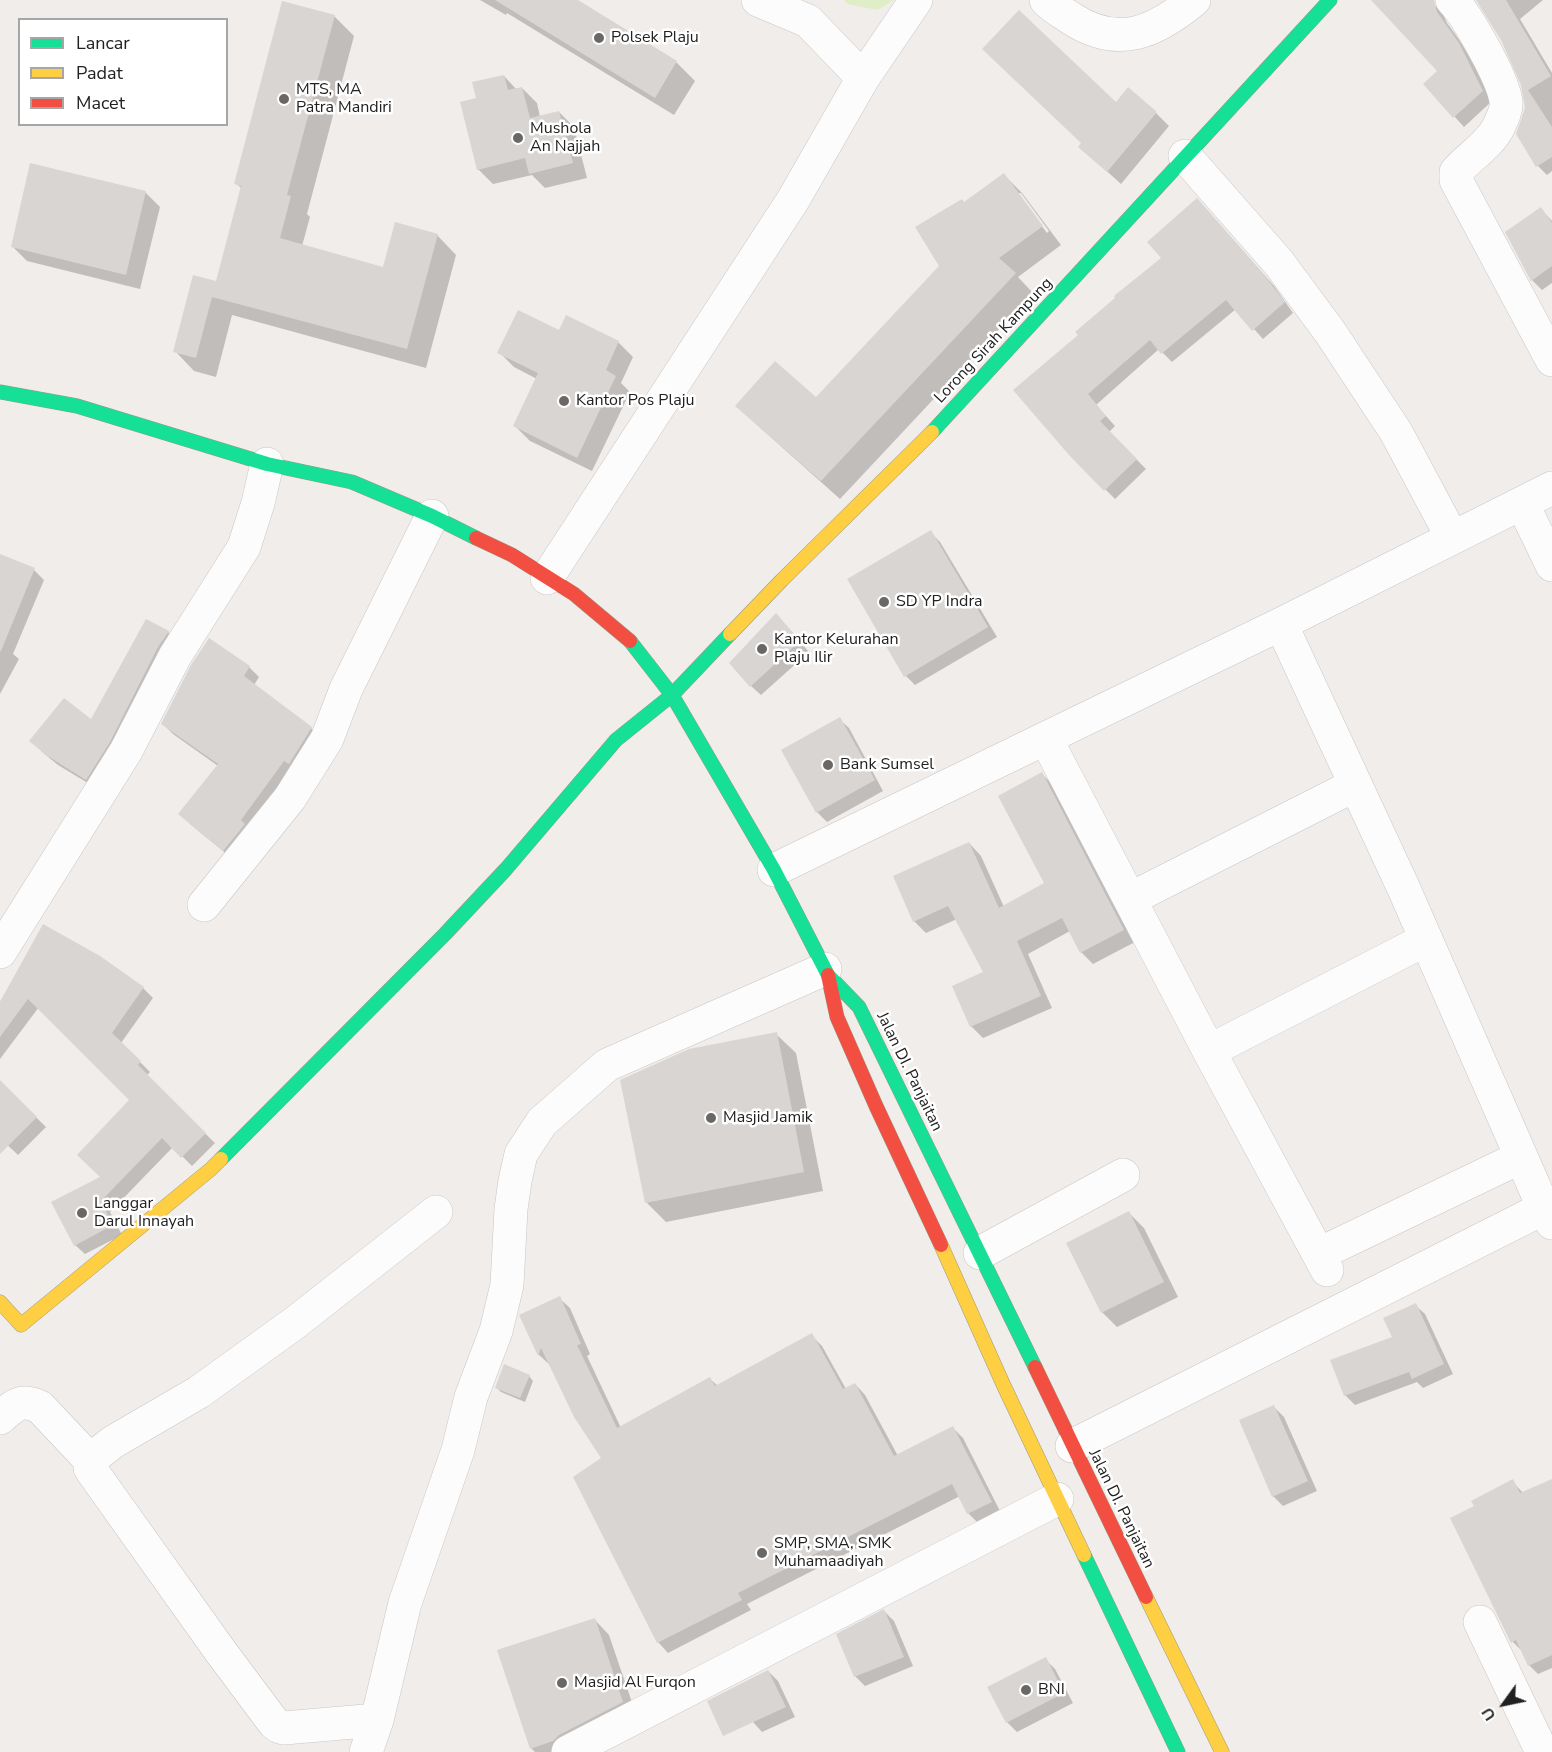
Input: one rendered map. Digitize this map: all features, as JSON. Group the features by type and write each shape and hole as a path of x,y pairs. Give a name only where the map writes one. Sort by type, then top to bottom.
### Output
{"main road":[{"name":"Lorong Sirah Kampung","path":"0,1302 21,1324 211,1169 445,934 506,869 616,740 672,695 782,580 919,446 1330,0"},
{"name":"Jalan DI. Panjaitan","path":"0,392 77,406 267,464 352,482 432,516 512,555 574,594 627,638 672,695 774,870 826,972 859,1007 1222,1752"},
{"path":"826,972 837,1017 876,1106 1003,1384 1179,1752"}],"street":[{"path":"758,0 802,10 863,78"},
{"path":"547,578 793,200 863,78 916,0"},
{"path":"1046,0 1079,24 1095,31 1129,35 1158,25 1194,0"},
{"path":"1452,0 1458,6 1499,79 1506,103 1496,131 1456,172 1456,180 1552,360"},
{"path":"1185,156 1279,263 1330,332 1396,432 1452,537"},
{"path":"0,952 126,751 175,656 244,547 267,464"},
{"path":"774,870 1281,624 1552,488"},
{"path":"1521,503 1552,565"},
{"path":"204,905 290,798 327,739 346,689 432,516"},
{"path":"1072,1446 1549,1212 1521,1157 1404,889 1281,624"},
{"path":"1046,739 1209,1051 1323,1262 1521,1157"},
{"path":"1130,899 1355,785"},
{"path":"1209,1051 1425,940"},
{"path":"366,1752 377,1720 405,1603 458,1450 471,1397 496,1331 507,1284 511,1209 520,1154 542,1122 607,1065 826,972"},
{"path":"980,1252 1122,1175"},
{"path":"90,1460 113,1442 199,1392 296,1322 436,1212"},
{"path":"0,1418 17,1403 30,1402 40,1407 90,1460 90,1468 94,1474 220,1652 274,1723 284,1728 377,1720"},
{"path":"568,1752 1057,1499"},
{"path":"1480,1622 1542,1752"}],"green space":[{"path":"844,0 894,0 878,10 847,4"}],"building":[{"name":"Polsek Plaju","path":"495,0 578,0 677,61 655,98"},
{"path":"1371,0 1434,0 1437,12 1459,43 1483,91 1453,118 1423,84 1437,71"},
{"path":"1476,0 1506,0 1551,76 1528,90 1552,127 1552,157 1536,167 1516,134 1525,108 1521,85 1501,40"},
{"name":"MTS, MA Patra Mandiri","path":"282,1 335,15 287,195 291,196 280,238 383,267 395,222 438,234 407,349 212,297 196,358 173,352 193,275 216,281 241,186 234,184"},
{"path":"1019,10 1116,102 1128,87 1157,112 1107,172 1078,147 1081,143 982,49"},
{"name":"Mushola An Najjah","path":"504,75 508,90 522,87 530,118 559,111 573,163 529,174 525,158 477,170 460,102 476,98 472,82"},
{"path":"30,163 146,191 126,275 11,247"},
{"path":"1004,173 1043,226 999,258 1016,273 821,481 735,406 775,361 816,397 939,266 915,227 962,199 964,202"},
{"path":"1197,198 1285,302 1252,331 1226,300 1161,354 1150,340 1088,394 1106,416 1100,421 1137,459 1104,491 1069,455 1013,390 1078,335 1075,332 1115,298 1114,296 1161,258 1147,242"},
{"path":"1541,207 1552,223 1552,266 1531,281 1505,232"},
{"name":"Kantor Pos Plaju","path":"518,310 559,330 566,315 619,341 606,370 616,376 577,458 513,426 538,373 497,353"},
{"name":"SD YP Indra","path":"931,530 988,627 904,677 847,579"},
{"path":"0,554 35,568 1,651 0,651"},
{"name":"Kantor Kelurahan Plaju Ilir","path":"776,613 800,641 750,687 729,663"},
{"path":"146,619 169,631 158,647 110,742 86,780 46,755 29,741 64,698 91,719"},
{"path":"209,638 250,666 244,676 312,727 289,764 284,761 241,820 245,824 223,851 178,814 218,764 161,724 191,665"},
{"name":"Bank Sumsel","path":"840,717 875,780 816,813 781,750"},
{"path":"1042,772 1124,930 1080,953 1062,918 1017,941 1041,996 970,1027 952,986 983,972 948,906 913,922 893,876 969,842 999,908 1044,883 998,796"},
{"path":"43,924 100,956 144,987 112,1033 141,1061 138,1065 206,1133 181,1158 162,1138 101,1201 113,1225 74,1246 51,1202 100,1177 77,1155 129,1100 28,999 0,1037 0,1002"},
{"name":"Masjid Jamik","path":"777,1032 804,1172 645,1203 620,1080 689,1049"},
{"path":"0,1080 37,1117 0,1154"},
{"path":"1129,1211 1164,1282 1101,1313 1066,1243"},
{"path":"560,1296 581,1344 577,1345 617,1428 710,1377 715,1386 812,1333 843,1389 855,1383 894,1456 953,1426 992,1502 967,1514 952,1484 738,1593 742,1600 657,1643 573,1477 601,1458 574,1417 541,1348 538,1356 519,1315"},
{"path":"1416,1303 1444,1364 1412,1379 1409,1372 1344,1396 1330,1360 1392,1337 1383,1318"},
{"path":"504,1364 530,1375 520,1398 495,1388"},
{"path":"1274,1405 1308,1481 1272,1497 1239,1420"},
{"path":"1513,1479 1520,1493 1552,1479 1552,1655 1528,1666 1516,1640 1511,1643 1450,1518 1474,1506 1471,1501"},
{"path":"884,1609 904,1657 854,1677 836,1634"},
{"name":"Masjid Al Furqon","path":"595,1618 623,1702 559,1735 553,1741 530,1749 497,1650"},
{"name":"BNI","path":"1046,1657 1064,1693 1006,1723 987,1687"},
{"path":"768,1670 786,1707 723,1736 707,1701"}],"traffic: fast":[{"path":"932,432 1330,0"},
{"path":"0,392 77,406 267,464 352,482 432,516 476,538"},
{"path":"221,1159 445,934 506,869 616,740 672,695 730,634"},
{"path":"630,641 672,695 774,870 828,975 859,1007 1035,1367"},
{"path":"1084,1555 1178,1752"}],"traffic: slow":[{"path":"730,634 932,432"},
{"path":"0,1302 21,1325 221,1159"},
{"path":"941,1245 1003,1384 1084,1555"},
{"path":"1146,1597 1222,1752"}],"traffic: jam":[{"path":"476,538 512,555 574,594 630,641"},
{"path":"828,975 837,1017 941,1245"},
{"path":"1035,1367 1146,1597"}],"place":[{"name":"Polsek Plaju","path":"599,38"},
{"name":"MTS, MA Patra Mandiri","path":"284,99"},
{"name":"Mushola An Najjah","path":"518,138"},
{"name":"Kantor Pos Plaju","path":"564,401"},
{"name":"SD YP Indra","path":"884,602"},
{"name":"Kantor Kelurahan Plaju Ilir","path":"762,649"},
{"name":"Bank Sumsel","path":"828,765"},
{"name":"Masjid Jamik","path":"711,1118"},
{"name":"Langgar Darul Innayah","path":"82,1213"},
{"name":"SMP, SMA, SMK Muhamaadiyah","path":"762,1553"},
{"name":"Masjid Al Furqon","path":"562,1683"},
{"name":"BNI","path":"1026,1690"}]}
